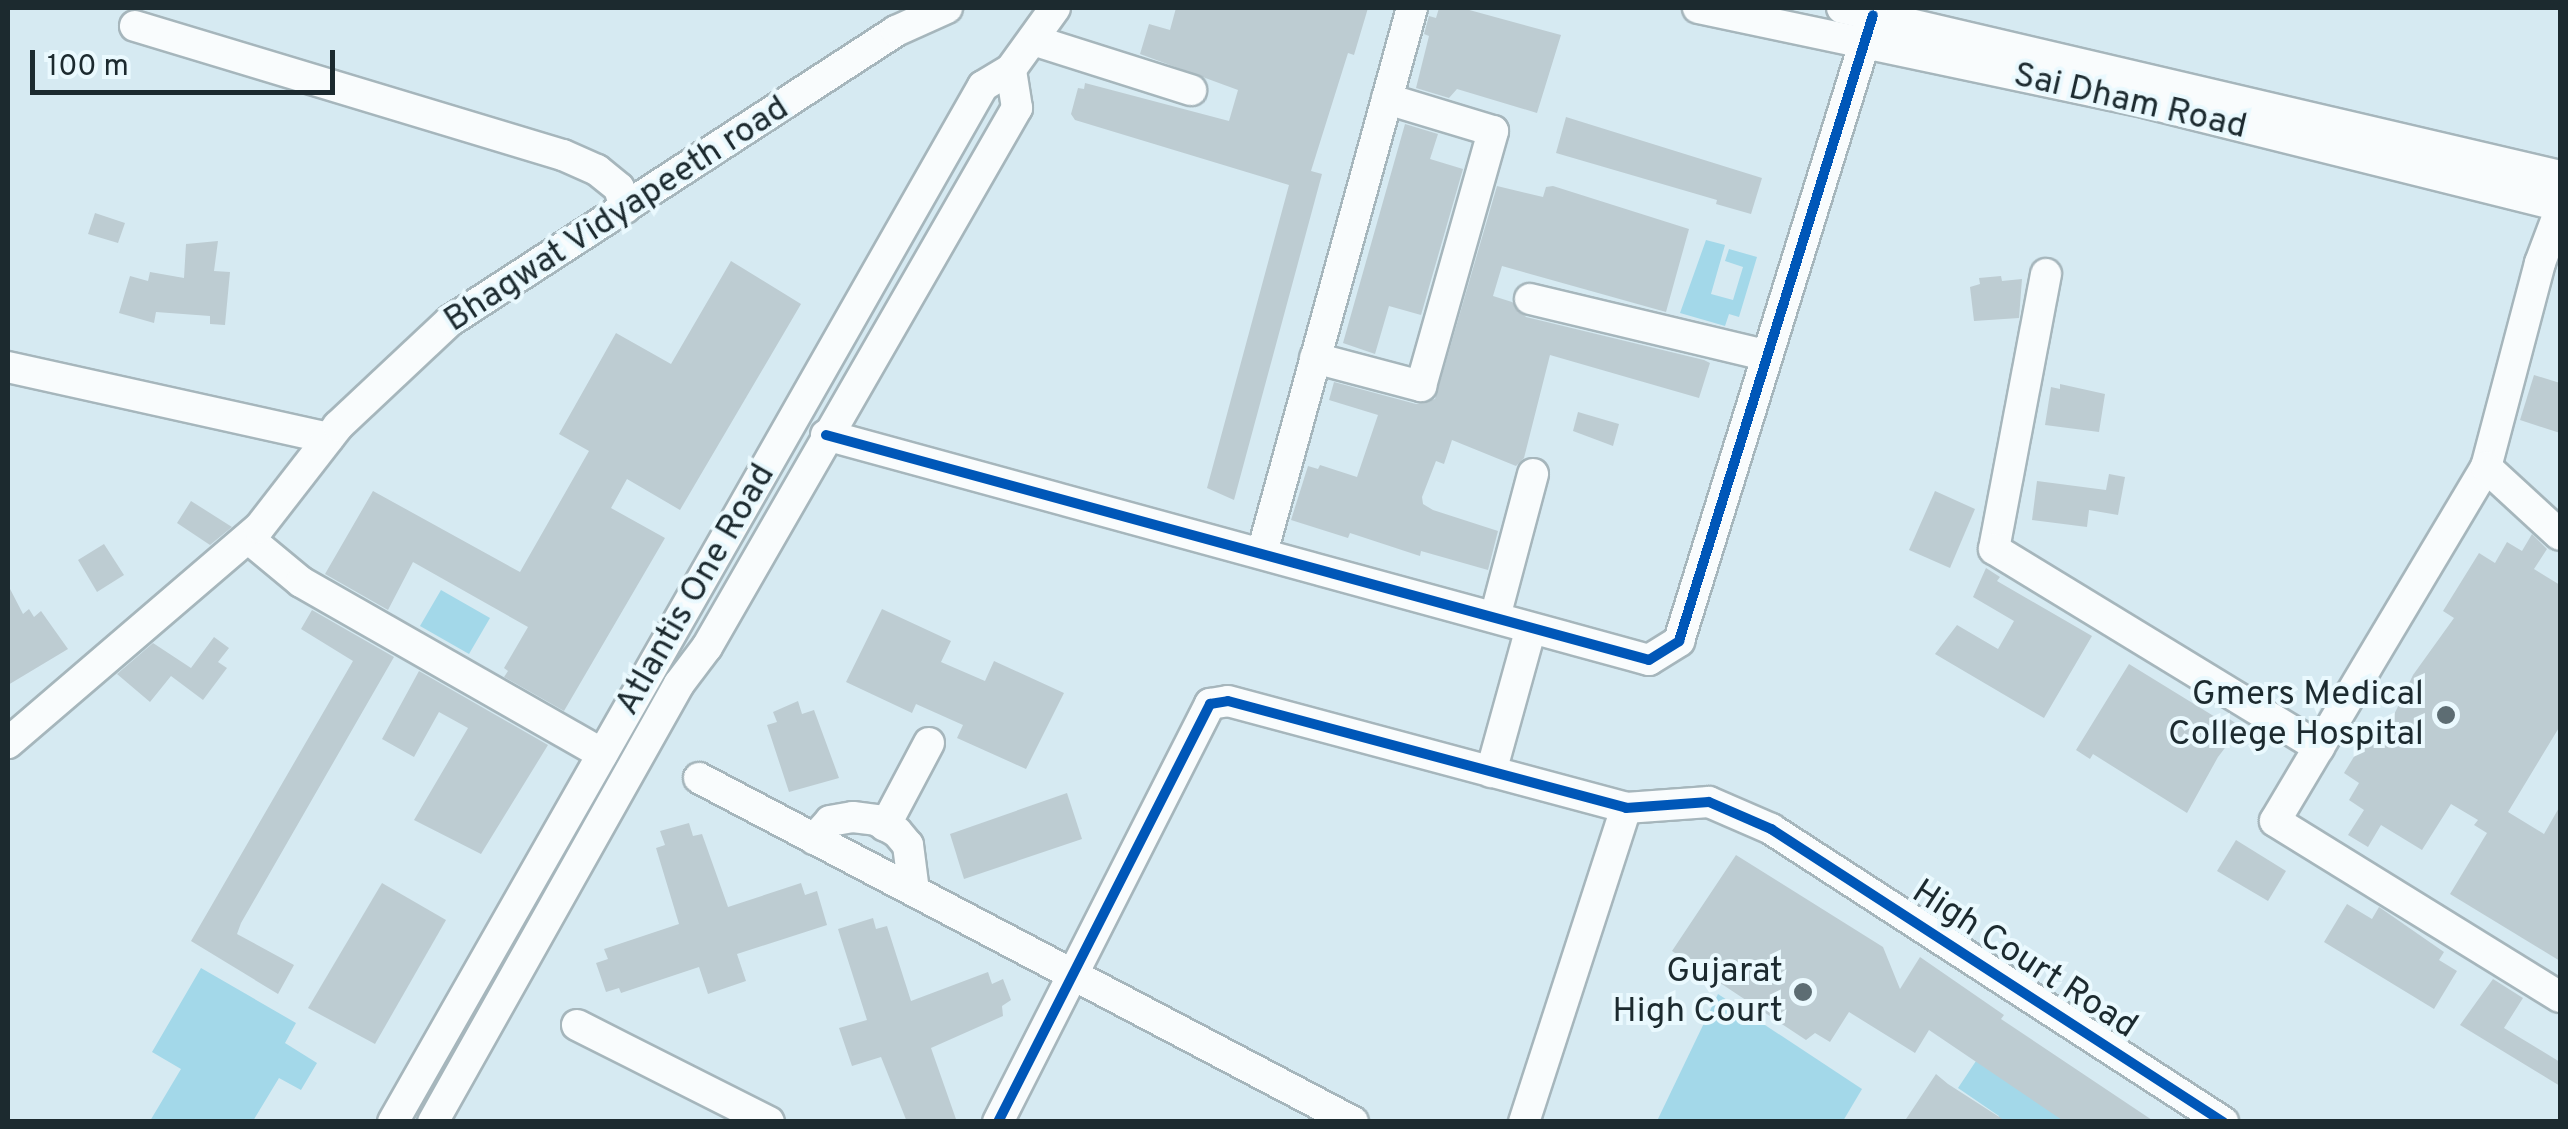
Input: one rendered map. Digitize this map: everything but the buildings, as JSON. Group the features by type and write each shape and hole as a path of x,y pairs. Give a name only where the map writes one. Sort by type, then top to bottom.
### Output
{"street":[{"name":"Bhagwat Vidyapeeth road","path":"8,743 248,538 328,438 450,321 896,31 947,8"},
{"name":"Atlantis One Road","path":"392,1122 983,86 1011,69 1056,8"},
{"path":"1262,553 1412,8"},
{"name":"Sai Dham Road","path":"1698,8 1868,28 2560,176"},
{"name":"Sai Dham Road","path":"1842,8 1868,28 2147,104 2560,208"},
{"path":"136,26 563,155 597,170 619,188 625,208"},
{"path":"826,435 1650,660 1679,641 1868,28"},
{"path":"1033,40 1191,90"},
{"name":"Atlantis One Road","path":"434,1122 679,684 706,647 1017,108 1011,69"},
{"path":"1316,358 1421,386 1493,131 1387,100"},
{"path":"2560,208 2540,262 2486,466 2274,822 2560,997"},
{"path":"2046,274 1994,548 2319,747"},
{"path":"1530,299 1765,355"},
{"path":"8,367 328,438"},
{"path":"2486,466 2560,535"},
{"path":"1495,618 1534,474"},
{"path":"248,538 301,582 602,754"},
{"path":"1491,772 1531,628"},
{"name":"High Court Road","path":"1072,974 1210,704 1228,701 1626,808 1710,802 1771,829 2223,1122"},
{"path":"885,826 929,743"},
{"path":"698,778 1353,1122"},
{"path":"1524,1122 1626,808"},
{"path":"814,838 830,821 853,817 885,826 908,845 914,891"},
{"path":"998,1122 1072,974"},
{"path":"577,1025 769,1122"}],"shaded area":[{"path":"1706,240 1725,245 1711,294 1733,300 1743,267 1725,261 1729,249 1757,257 1739,317 1729,314 1725,326 1680,313"},
{"path":"441,590 490,618 469,654 420,626"},
{"path":"201,968 296,1023 285,1043 317,1063 301,1090 279,1078 253,1121 150,1121 181,1069 152,1052"},
{"path":"1718,994 1862,1089 1843,1121 1657,1121"},
{"path":"1976,1061 2065,1121 1996,1121 1999,1116 1958,1088"}],"cycle path":[{"path":"826,435 1649,660 1679,641 1873,15"},
{"path":"998,1122 1210,704 1228,701 1626,808 1709,802 1771,829 2223,1122"}],"place":[{"name":"Gmers Medical College Hospital","path":"2446,715"},
{"name":"Gujarat High Court","path":"1803,992"}]}
